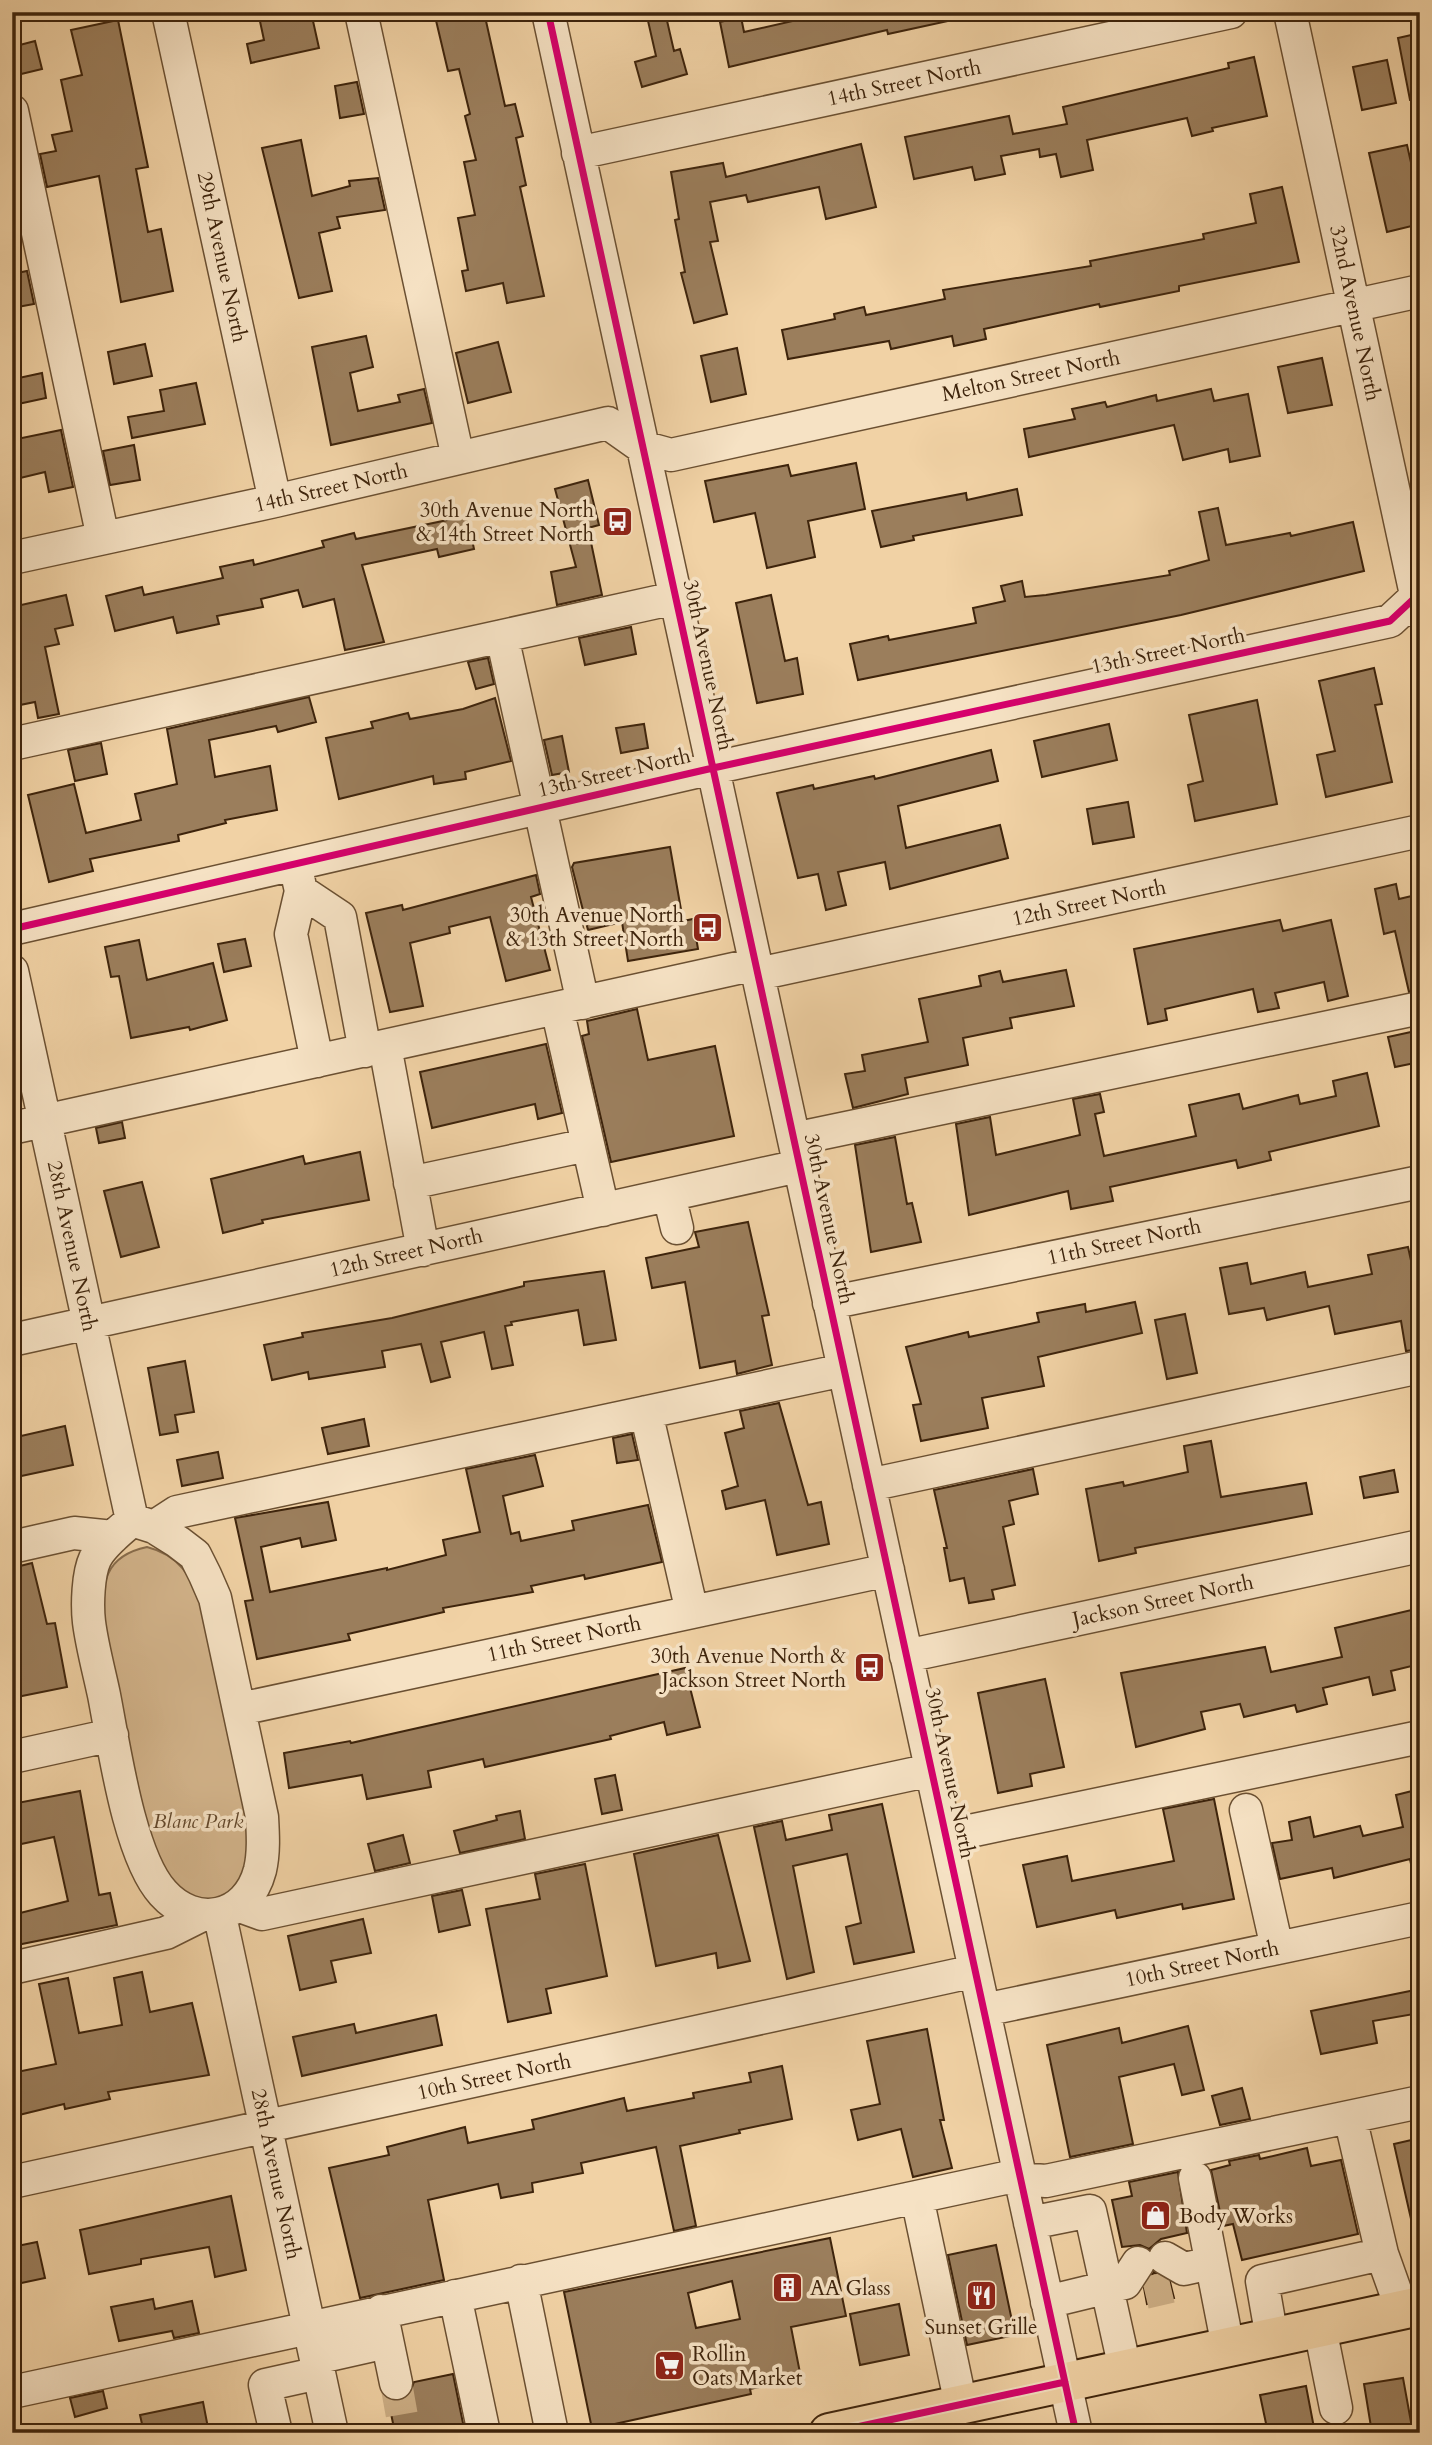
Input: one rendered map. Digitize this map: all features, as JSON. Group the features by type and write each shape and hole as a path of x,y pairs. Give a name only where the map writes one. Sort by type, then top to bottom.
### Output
{"main road":[{"path":"829,2433 1411,2308"}],"street":[{"name":"29th Avenue North","path":"168,12 275,501"},
{"path":"361,12 458,458"},
{"name":"30th Avenue North","path":"548,12 1076,2433"},
{"name":"14th Street North","path":"578,153 1231,12"},
{"name":"32nd Avenue North","path":"1290,12 1418,600"},
{"path":"12,111 103,538"},
{"name":"Melton Street North","path":"642,447 671,455 1420,291"},
{"name":"14th Street North","path":"12,558 275,501 608,423 642,447"},
{"path":"12,744 675,598"},
{"name":"13th Street North","path":"12,929 298,877 539,808 1390,621 1418,600"},
{"path":"502,636 539,808 570,1006 587,1145 603,1210"},
{"name":"12th Street North","path":"12,1128 570,1006 1420,831"},
{"path":"298,877 340,917 410,1183 423,1250"},
{"path":"298,877 291,934 317,1061"},
{"path":"291,934 341,923"},
{"name":"28th Avenue North","path":"12,971 133,1528"},
{"name":"12th Street North","path":"12,1340 669,1195 796,1153 1420,1008"},
{"path":"410,1183 587,1145"},
{"name":"11th Street North","path":"829,1303 1420,1181"},
{"path":"669,1195 677,1228"},
{"path":"869,1485 1420,1367"},
{"path":"12,1547 74,1533 133,1528 177,1512 844,1370"},
{"path":"646,1412 692,1612"},
{"path":"12,1968 166,1933 220,1913 260,1872 264,1845 262,1817 215,1598 195,1555 133,1528"},
{"path":"133,1528 95,1559 89,1620 112,1735 147,1870 162,1891 180,1909 262,1914 931,1770"},
{"name":"Jackson Street North","path":"906,1657 1420,1546"},
{"name":"11th Street North","path":"240,1709 887,1570"},
{"path":"12,1757 112,1735"},
{"path":"946,1836 1420,1737"},
{"path":"1246,1810 1277,1948"},
{"name":"28th Avenue North","path":"220,1913 332,2433"},
{"name":"10th Street North","path":"984,2010 1420,1918"},
{"name":"10th Street North","path":"12,2182 975,1971"},
{"path":"12,2392 1004,2178 1046,2181 1420,2102"},
{"path":"1350,2117 1382,2254 1411,2308"},
{"path":"1125,2370 1156,2276 1195,2178"},
{"path":"917,2197 961,2405"},
{"path":"1030,2223 1090,2211 1228,2347"},
{"path":"1272,2338 1262,2281 1382,2254"},
{"path":"1047,2302 1156,2276"},
{"path":"521,2281 552,2433"},
{"path":"454,2296 484,2433"},
{"path":"381,2311 396,2383"},
{"path":"1320,2328 1336,2409"},
{"path":"276,2433 265,2385 387,2342"}],"green space":[{"name":"Blanc Park","path":"147,1547 176,1561 194,1585 203,1606 251,1824 246,1871 224,1899 207,1903 177,1890 152,1850 102,1622 103,1595 108,1573 122,1557"}],"building":[{"path":"258,12 311,12 319,48 251,63 247,44 264,40"},
{"path":"434,12 484,12 505,106 515,104 523,136 516,138 526,185 520,187 544,296 507,303 503,283 466,291 462,271 468,270 458,218 475,215 464,162 476,160 465,116 470,114 459,69 448,71"},
{"path":"646,12 665,12 674,51 680,49 687,74 642,87 635,62 656,56"},
{"path":"832,12 947,12 948,21 888,34 887,30 729,67 720,22 741,17 744,32"},
{"path":"118,20 148,167 136,169 148,232 161,229 173,291 121,302 99,176 47,187 40,154 56,151 52,135 72,131 61,80 82,75 71,30"},
{"path":"1420,33 1420,99 1410,100 1398,38"},
{"path":"35,41 42,69 17,75 12,47"},
{"path":"1254,57 1267,116 1212,128 1213,131 1192,136 1187,118 1087,140 1093,170 1061,177 1056,154 1040,157 1039,149 1001,156 1005,174 975,180 972,167 914,179 905,137 1009,116 1013,134 1067,124 1063,107 1229,68 1228,63"},
{"path":"1387,60 1396,103 1362,110 1353,67"},
{"path":"357,82 364,114 340,118 335,86"},
{"path":"301,140 312,196 350,186 349,181 378,178 385,210 337,217 340,228 319,233 332,291 299,298 262,148"},
{"path":"861,144 876,207 826,219 819,187 748,202 746,195 710,202 718,241 710,242 727,314 694,323 681,273 685,272 675,220 679,219 671,172 723,163 726,177"},
{"path":"1407,145 1420,202 1420,224 1387,232 1369,153"},
{"path":"1282,187 1299,262 1179,286 1179,291 1100,307 1099,304 984,329 986,339 954,346 952,336 891,349 889,341 788,359 782,330 835,319 834,314 864,307 866,315 945,299 943,290 1091,266 1090,261 1204,239 1203,234 1256,223 1250,194"},
{"path":"27,271 34,304 12,308 12,274"},
{"path":"366,336 373,367 350,373 358,411 400,402 398,395 424,389 432,423 331,445 312,347"},
{"path":"498,342 511,392 468,403 456,353"},
{"path":"145,344 152,376 114,384 108,352"},
{"path":"737,348 746,394 711,402 701,356"},
{"path":"1322,358 1332,405 1288,413 1278,367"},
{"path":"42,373 46,398 18,404 14,379"},
{"path":"196,383 205,424 132,438 128,417 164,411 160,390"},
{"path":"1211,389 1214,401 1248,394 1260,456 1230,462 1228,449 1183,460 1174,425 1029,457 1024,429 1075,419 1072,409 1105,402 1107,407 1156,395 1157,401"},
{"path":"61,430 73,487 49,492 45,472 12,480 12,440"},
{"path":"134,445 140,480 110,485 103,451"},
{"path":"856,463 865,509 808,521 815,557 767,568 755,513 714,522 705,481 788,465 791,476"},
{"path":"588,480 599,525 588,528 602,595 557,605 551,572 576,567 555,489"},
{"path":"1017,489 1022,515 913,536 914,540 881,547 872,511 966,493 967,500"},
{"path":"1218,508 1226,545 1290,533 1291,536 1353,522 1364,571 1181,615 858,680 850,644 888,636 889,640 976,623 973,608 1005,601 1001,586 1022,581 1025,597 1046,595 1170,575 1169,571 1209,560 1199,512"},
{"path":"467,516 474,549 439,557 437,549 362,565 384,642 345,650 334,599 303,607 298,590 261,599 263,607 217,616 219,624 177,633 173,617 115,631 106,596 142,587 144,595 223,578 220,567 253,560 254,565 324,547 322,541 354,533 356,539"},
{"path":"66,595 73,625 55,629 59,644 45,647 59,714 38,718 35,702 15,706 12,692 12,607"},
{"path":"771,595 785,661 797,658 803,694 757,703 736,603"},
{"path":"631,627 636,654 585,665 579,638"},
{"path":"488,658 494,684 476,689 468,662"},
{"path":"1374,668 1382,704 1375,705 1392,782 1326,797 1317,755 1335,751 1319,681"},
{"path":"309,697 316,722 278,732 276,726 209,740 215,777 270,766 277,810 225,820 226,823 178,835 179,841 90,859 93,871 49,882 28,795 74,784 86,833 141,820 135,794 177,784 167,729"},
{"path":"495,698 511,761 465,772 466,779 434,784 433,776 339,799 326,738 373,728 371,722 408,713 410,719 463,709"},
{"path":"1257,700 1277,804 1195,821 1188,785 1203,781 1189,715"},
{"path":"644,724 648,748 621,753 616,728"},
{"path":"1109,724 1117,760 1042,777 1034,741"},
{"path":"562,736 569,772 552,775 544,740"},
{"path":"101,743 107,774 75,781 68,750"},
{"path":"991,750 998,781 898,806 906,848 1000,825 1008,858 890,889 885,862 838,872 846,905 826,910 818,874 798,878 777,793 813,785 814,789 874,776 875,779"},
{"path":"1128,802 1134,837 1093,844 1087,809"},
{"path":"670,847 683,921 693,919 698,949 628,961 622,922 588,930 572,867 574,863"},
{"path":"536,875 540,894 531,897 550,970 506,981 490,917 449,927 450,933 410,943 423,1006 390,1012 366,913 402,905 403,910"},
{"path":"1396,884 1399,899 1420,894 1420,990 1409,992 1395,931 1384,934 1375,889"},
{"path":"1280,920 1283,931 1331,920 1348,996 1328,1001 1324,982 1275,993 1279,1008 1258,1012 1253,989 1165,1009 1167,1020 1148,1024 1134,949"},
{"path":"245,939 251,966 224,972 218,944"},
{"path":"139,940 147,980 213,963 227,1020 190,1030 189,1027 131,1038 119,976 111,977 105,947"},
{"path":"1066,970 1074,1006 1010,1018 1012,1028 963,1038 968,1065 905,1078 908,1094 853,1108 845,1074 865,1071 862,1055 928,1042 919,999 981,986 979,976 1000,971 1003,982"},
{"path":"637,1009 648,1060 715,1046 734,1136 611,1162 582,1036 589,1034 587,1021"},
{"path":"1420,1030 1420,1062 1395,1067 1388,1037"},
{"path":"546,1044 562,1113 538,1119 535,1104 432,1128 420,1072"},
{"path":"1367,1073 1379,1126 1269,1152 1271,1160 1238,1168 1236,1160 1110,1187 1113,1201 1071,1209 1068,1191 969,1215 956,1124 990,1117 996,1155 1080,1135 1073,1099 1100,1094 1104,1112 1095,1114 1104,1156 1196,1136 1189,1105 1239,1094 1243,1109 1298,1095 1300,1104 1336,1096 1333,1081"},
{"path":"122,1122 125,1138 99,1143 96,1128"},
{"path":"895,1137 907,1204 912,1203 921,1242 871,1252 855,1145"},
{"path":"360,1152 369,1200 262,1220 263,1223 223,1233 211,1179 303,1156 305,1164"},
{"path":"142,1182 159,1247 121,1257 104,1191"},
{"path":"748,1222 769,1315 762,1316 772,1365 737,1374 735,1361 700,1368 685,1282 652,1288 646,1258 699,1247 695,1232"},
{"path":"1408,1247 1420,1301 1420,1349 1406,1351 1401,1321 1335,1334 1329,1306 1267,1320 1264,1308 1229,1314 1220,1268 1247,1263 1251,1284 1305,1272 1308,1287 1372,1274 1368,1255"},
{"path":"604,1271 616,1340 584,1345 578,1310 511,1322 512,1325 505,1326 513,1365 492,1369 484,1332 441,1342 450,1377 431,1382 421,1344 382,1351 385,1367 309,1379 308,1372 272,1380 264,1345 303,1337 302,1333 392,1318 524,1286 524,1282"},
{"path":"1135,1302 1142,1333 1038,1357 1044,1386 982,1398 988,1428 921,1441 913,1405 921,1404 906,1347 968,1332 969,1337 1039,1322 1037,1313 1085,1304 1086,1312"},
{"path":"1185,1314 1197,1373 1167,1379 1155,1320"},
{"path":"185,1361 194,1412 175,1415 178,1432 160,1435 148,1368"},
{"path":"779,1403 808,1505 821,1502 829,1544 777,1555 765,1500 726,1509 722,1491 738,1486 725,1433 744,1428 740,1411"},
{"path":"364,1419 369,1446 328,1454 322,1428"},
{"path":"65,1426 73,1465 12,1478 12,1438"},
{"path":"632,1434 638,1460 617,1463 613,1438"},
{"path":"1211,1441 1221,1497 1306,1483 1312,1514 1135,1548 1136,1553 1099,1561 1086,1489 1123,1482 1124,1486 1188,1472 1184,1446"},
{"path":"218,1452 223,1478 182,1486 177,1460"},
{"path":"535,1455 543,1486 503,1496 511,1534 519,1532 521,1541 574,1530 572,1521 648,1505 662,1562 585,1579 584,1575 531,1586 533,1592 443,1608 444,1612 348,1634 350,1640 257,1659 245,1601 253,1600 235,1518 328,1502 336,1540 302,1547 300,1538 261,1547 270,1592 387,1570 446,1555 443,1540 480,1532 466,1469"},
{"path":"1033,1469 1038,1494 1009,1501 1014,1524 1003,1527 1015,1585 992,1590 994,1599 969,1603 964,1578 950,1581 944,1548 947,1548 934,1490"},
{"path":"1394,1470 1398,1492 1364,1498 1360,1477"},
{"path":"32,1563 47,1624 55,1623 67,1687 12,1698 12,1568"},
{"path":"1420,1608 1420,1664 1391,1671 1395,1690 1373,1695 1369,1677 1323,1688 1327,1704 1297,1712 1295,1705 1244,1717 1240,1704 1201,1712 1205,1729 1136,1747 1121,1673 1265,1647 1271,1672 1342,1657 1335,1628"},
{"path":"685,1668 700,1727 667,1735 664,1722 610,1736 611,1739 485,1767 483,1759 428,1771 431,1787 367,1799 362,1775 289,1788 284,1753 350,1741 351,1743"},
{"path":"1045,1679 1064,1767 1030,1774 1032,1786 998,1793 978,1693"},
{"path":"615,1775 622,1810 602,1814 595,1779"},
{"path":"1416,1790 1420,1808 1420,1863 1411,1864 1410,1859 1334,1878 1332,1868 1280,1879 1272,1843 1292,1840 1289,1822 1310,1817 1314,1837 1360,1826 1363,1836 1403,1827 1396,1795"},
{"path":"80,1791 99,1895 110,1893 117,1925 12,1946 12,1915 68,1901 54,1837 12,1846 12,1804"},
{"path":"1214,1799 1234,1899 1183,1909 1182,1904 1117,1918 1115,1910 1037,1927 1023,1865 1067,1856 1072,1881 1174,1861 1163,1809"},
{"path":"882,1804 914,1952 854,1964 846,1927 861,1923 847,1854 793,1866 814,1972 787,1979 754,1827 782,1821 786,1840 832,1830 829,1815"},
{"path":"520,1811 525,1839 460,1853 454,1831 497,1820 496,1816"},
{"path":"403,1835 410,1863 375,1871 368,1844"},
{"path":"718,1835 750,1961 718,1968 716,1953 656,1966 634,1854"},
{"path":"585,1864 607,1976 546,1989 551,2013 508,2022 486,1909 540,1899 535,1874"},
{"path":"462,1890 470,1925 439,1932 432,1896"},
{"path":"363,1919 371,1953 331,1961 336,1982 300,1990 288,1936"},
{"path":"142,1972 150,2012 192,2003 209,2075 108,2092 110,2099 65,2109 64,2104 19,2115 12,2073 56,2064 39,1984 68,1978 79,2033 122,2025 114,1978"},
{"path":"1420,1989 1420,2013 1373,2021 1377,2043 1321,2054 1311,2011"},
{"path":"436,2015 442,2045 302,2076 293,2037 354,2024 356,2033"},
{"path":"1188,2026 1204,2090 1182,2095 1174,2064 1119,2077 1133,2144 1070,2157 1047,2045 1119,2028 1122,2043"},
{"path":"927,2029 944,2120 940,2120 952,2168 913,2177 901,2129 858,2140 851,2110 880,2104 867,2041"},
{"path":"782,2066 792,2119 680,2146 696,2226 674,2231 656,2147 581,2163 583,2173 532,2183 533,2192 501,2198 498,2184 428,2200 444,2280 360,2298 329,2168 389,2155 387,2147 465,2127 468,2143 534,2129 532,2120 624,2098 627,2111 694,2098 693,2093 751,2082 749,2073"},
{"path":"1242,2088 1250,2119 1220,2125 1212,2096"},
{"path":"1420,2138 1420,2218 1411,2219 1394,2144"},
{"path":"1307,2148 1311,2166 1341,2160 1358,2234 1242,2260 1233,2224 1223,2226 1211,2170 1230,2165 1229,2161 1259,2155 1260,2159"},
{"name":"Body Works","path":"1178,2172 1187,2233 1161,2239 1149,2249 1140,2245 1122,2247 1112,2200 1132,2196 1129,2182"},
{"path":"231,2196 246,2270 215,2277 209,2247 141,2259 141,2264 89,2274 80,2230"},
{"path":"830,2238 846,2316 791,2327 801,2378 750,2389 751,2394 592,2429 564,2292","holes":["732,2281 740,2319 696,2328 688,2293"]},
{"path":"37,2242 45,2278 12,2285 12,2247"},
{"name":"Sunset Grille","path":"996,2245 1015,2335 967,2345 948,2255"},
{"path":"1154,2272 1170,2282 1174,2298 1147,2304 1144,2288"},
{"path":"153,2299 155,2309 192,2301 199,2333 174,2338 172,2331 119,2341 111,2307"},
{"path":"899,2304 909,2355 860,2365 850,2314"},
{"path":"453,2374 465,2433 395,2433 388,2399 399,2401 408,2397 414,2382"},
{"path":"1403,2378 1413,2433 1372,2433 1364,2384"},
{"path":"1306,2386 1315,2433 1268,2433 1260,2395"},
{"path":"103,2391 107,2408 75,2417 70,2398"},
{"path":"203,2402 209,2433 144,2433 140,2415"}],"tunnel":[{"path":"1145,2293 1171,2287"},
{"path":"396,2383 405,2433"}],"cycle path":[{"path":"548,12 1076,2433"},
{"path":"12,929 713,768 1390,621 1420,593"},
{"path":"829,2433 1065,2382"}],"place":[{"name":"30th Avenue North & 14th Street North","path":"617,522"},
{"name":"30th Avenue North & 13th Street North","path":"707,927"},
{"name":"30th Avenue North & Jackson Street North","path":"869,1668"},
{"name":"Body Works","path":"1156,2216"},
{"name":"AA Glass","path":"787,2288"},
{"name":"Sunset Grille","path":"981,2295"},
{"name":"Rollin Oats Market","path":"669,2366"}]}
